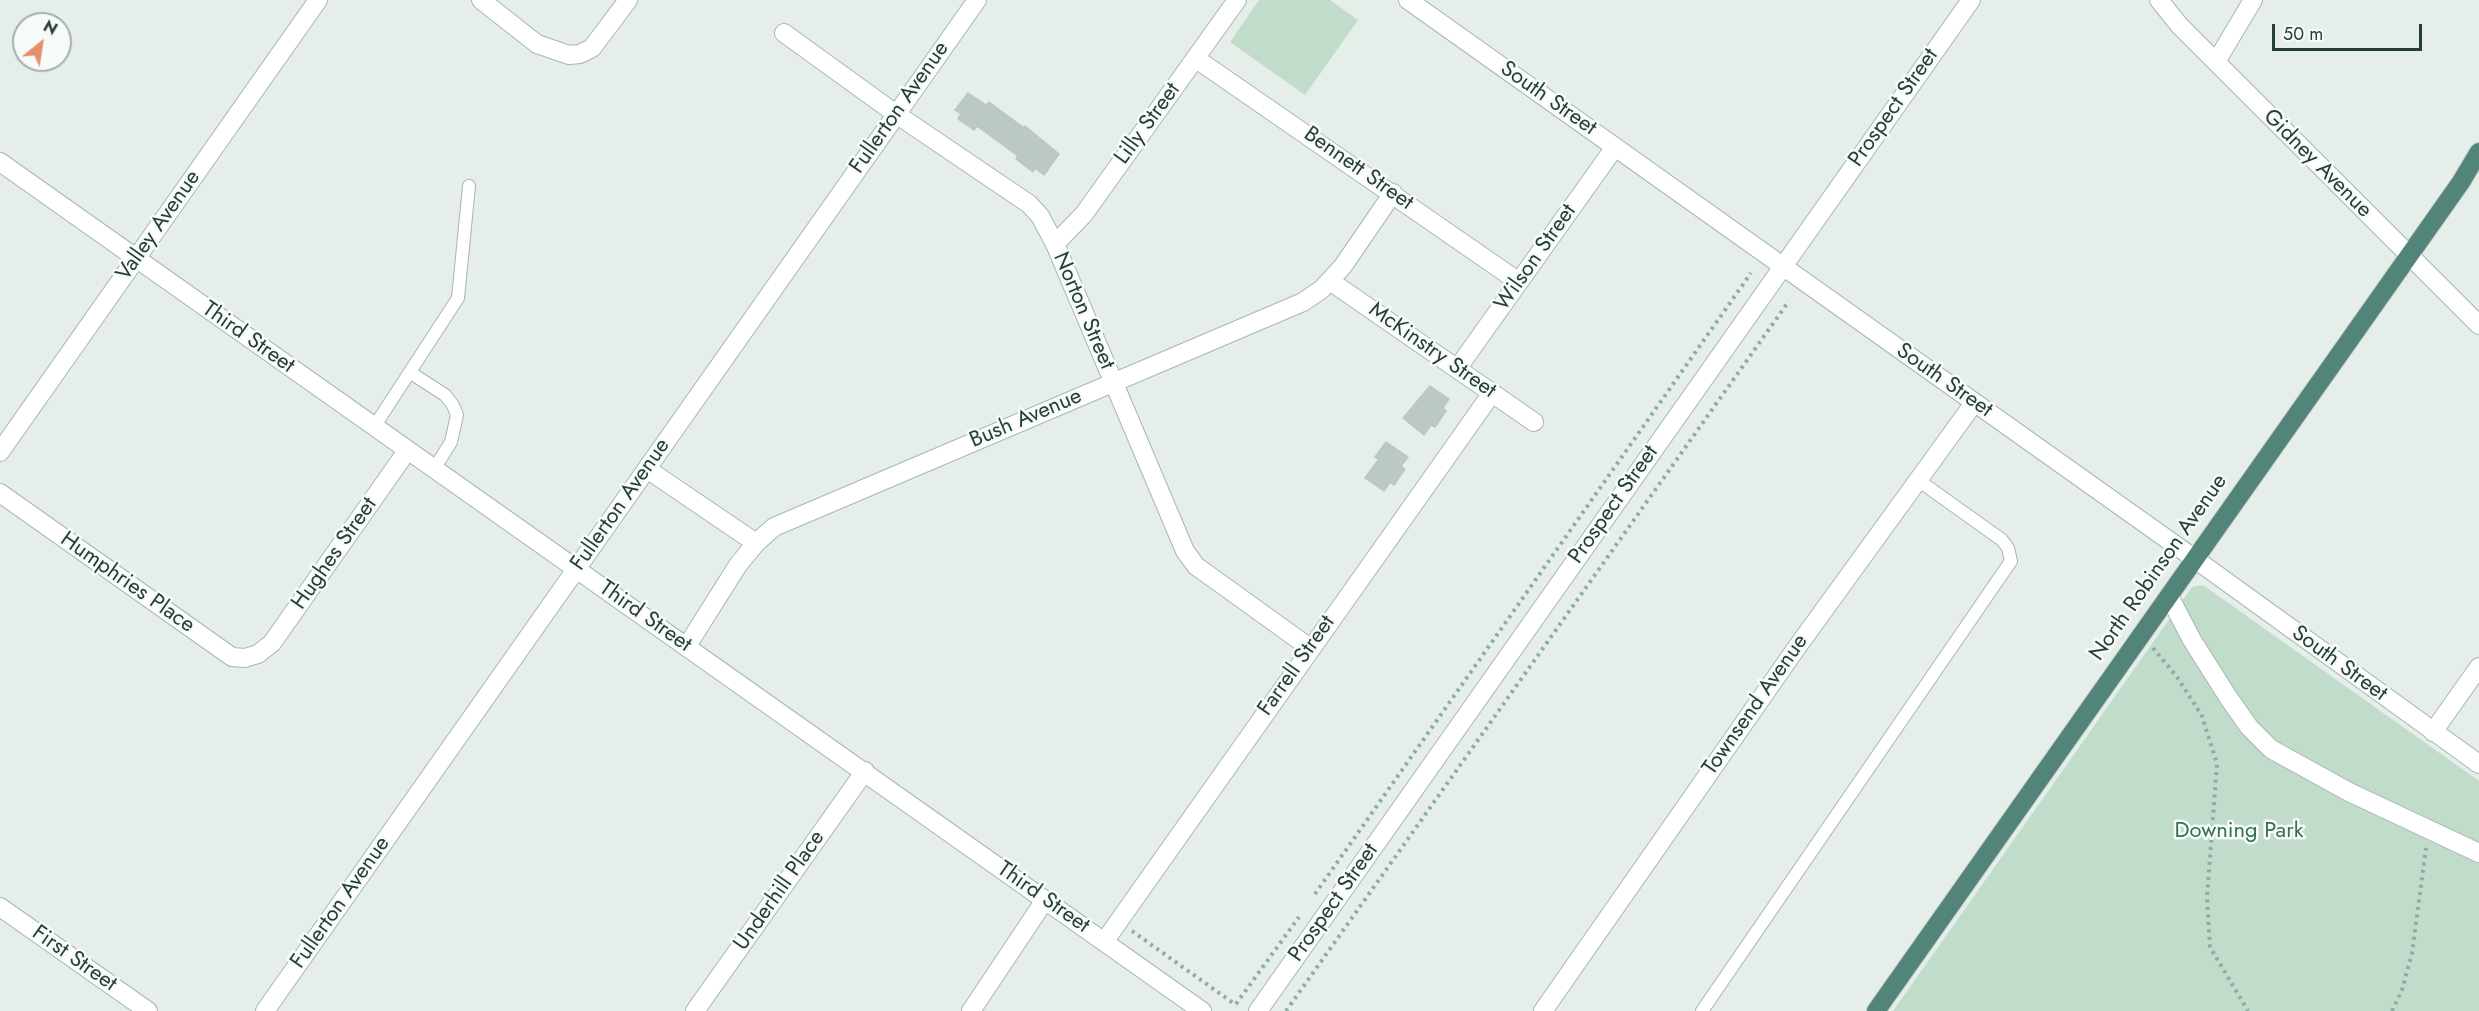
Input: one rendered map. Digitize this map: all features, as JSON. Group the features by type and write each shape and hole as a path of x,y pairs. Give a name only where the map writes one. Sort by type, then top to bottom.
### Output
{"highway":[{"name":"North Robinson Avenue","path":"1876,1011 2410,254 2479,152"}],"street":[{"name":"Valley Avenue","path":"0,452 318,0"},
{"path":"481,0 537,44 569,55 580,54 592,48 628,0"},
{"name":"Fullerton Avenue","path":"265,1011 977,0"},
{"name":"Lilly Street","path":"1054,244 1084,214 1237,0"},
{"name":"South Street","path":"1408,0 2195,559 2479,764"},
{"name":"Prospect Street","path":"1249,1010 1971,0"},
{"name":"Gidney Avenue","path":"2158,0 2216,62 2479,325"},
{"path":"2216,62 2253,0"},
{"name":"Norton Street","path":"784,33 896,114 1029,204 1040,216 1185,551 1196,567 1310,648"},
{"name":"Bennett Street","path":"1195,58 1519,282"},
{"name":"Wilson Street","path":"1457,369 1615,147"},
{"name":"Third Street","path":"0,162 1202,1011"},
{"name":"Bush Avenue","path":"687,646 738,565 756,543 774,527 1303,302 1330,281 1343,266 1393,193"},
{"name":"McKinstry Street","path":"1330,281 1534,422"},
{"name":"Farrell Street","path":"1104,942 1492,393"},
{"name":"Townsend Avenue","path":"1543,1011 1788,660 1974,403"},
{"name":"Hughes Street","path":"258,654 272,643 407,450"},
{"path":"646,469 756,543"},
{"name":"Humphries Place","path":"0,493 232,657 245,658 258,654"},
{"path":"2169,596 2192,640 2228,698 2249,727 2271,749 2349,792 2479,853"},
{"path":"2433,732 2479,667"},
{"name":"Underhill Place","path":"695,1011 865,771"},
{"path":"971,1011 1045,900"},
{"name":"First Street","path":"0,907 148,1011"}],"lane":[{"path":"374,427 411,374 458,298 469,186"},
{"path":"411,374 445,395 457,415 451,442 434,469"},
{"path":"1702,1011 2011,561 2008,548 2002,540 1918,480"}],"path":[{"path":"1309,903 1751,273"},
{"path":"1286,1011 1790,301"},
{"path":"2141,635 2177,676 2202,716 2217,765 2207,897 2210,947 2248,1011"},
{"path":"2392,1011 2402,990 2412,953 2428,831"},
{"path":"1236,1004 1302,912"},
{"path":"1134,933 1236,1004 1249,1010"}],"green space":[{"path":"1259,0 1330,0 1358,20 1305,95 1230,42"},
{"name":"Downing Park","path":"2203,585 2479,781 2479,1011 1893,1011 2192,587"}],"building":[{"path":"968,93 986,105 989,102 1024,128 1025,126 1059,154 1044,175 1035,168 1033,172 1016,159 1018,156 977,126 974,130 958,119 961,114 955,110"},
{"path":"1430,386 1449,399 1443,408 1446,411 1435,427 1431,425 1424,435 1403,418"},
{"path":"1386,442 1408,457 1401,466 1405,469 1394,485 1390,482 1384,491 1365,478 1379,459 1375,457"}]}
